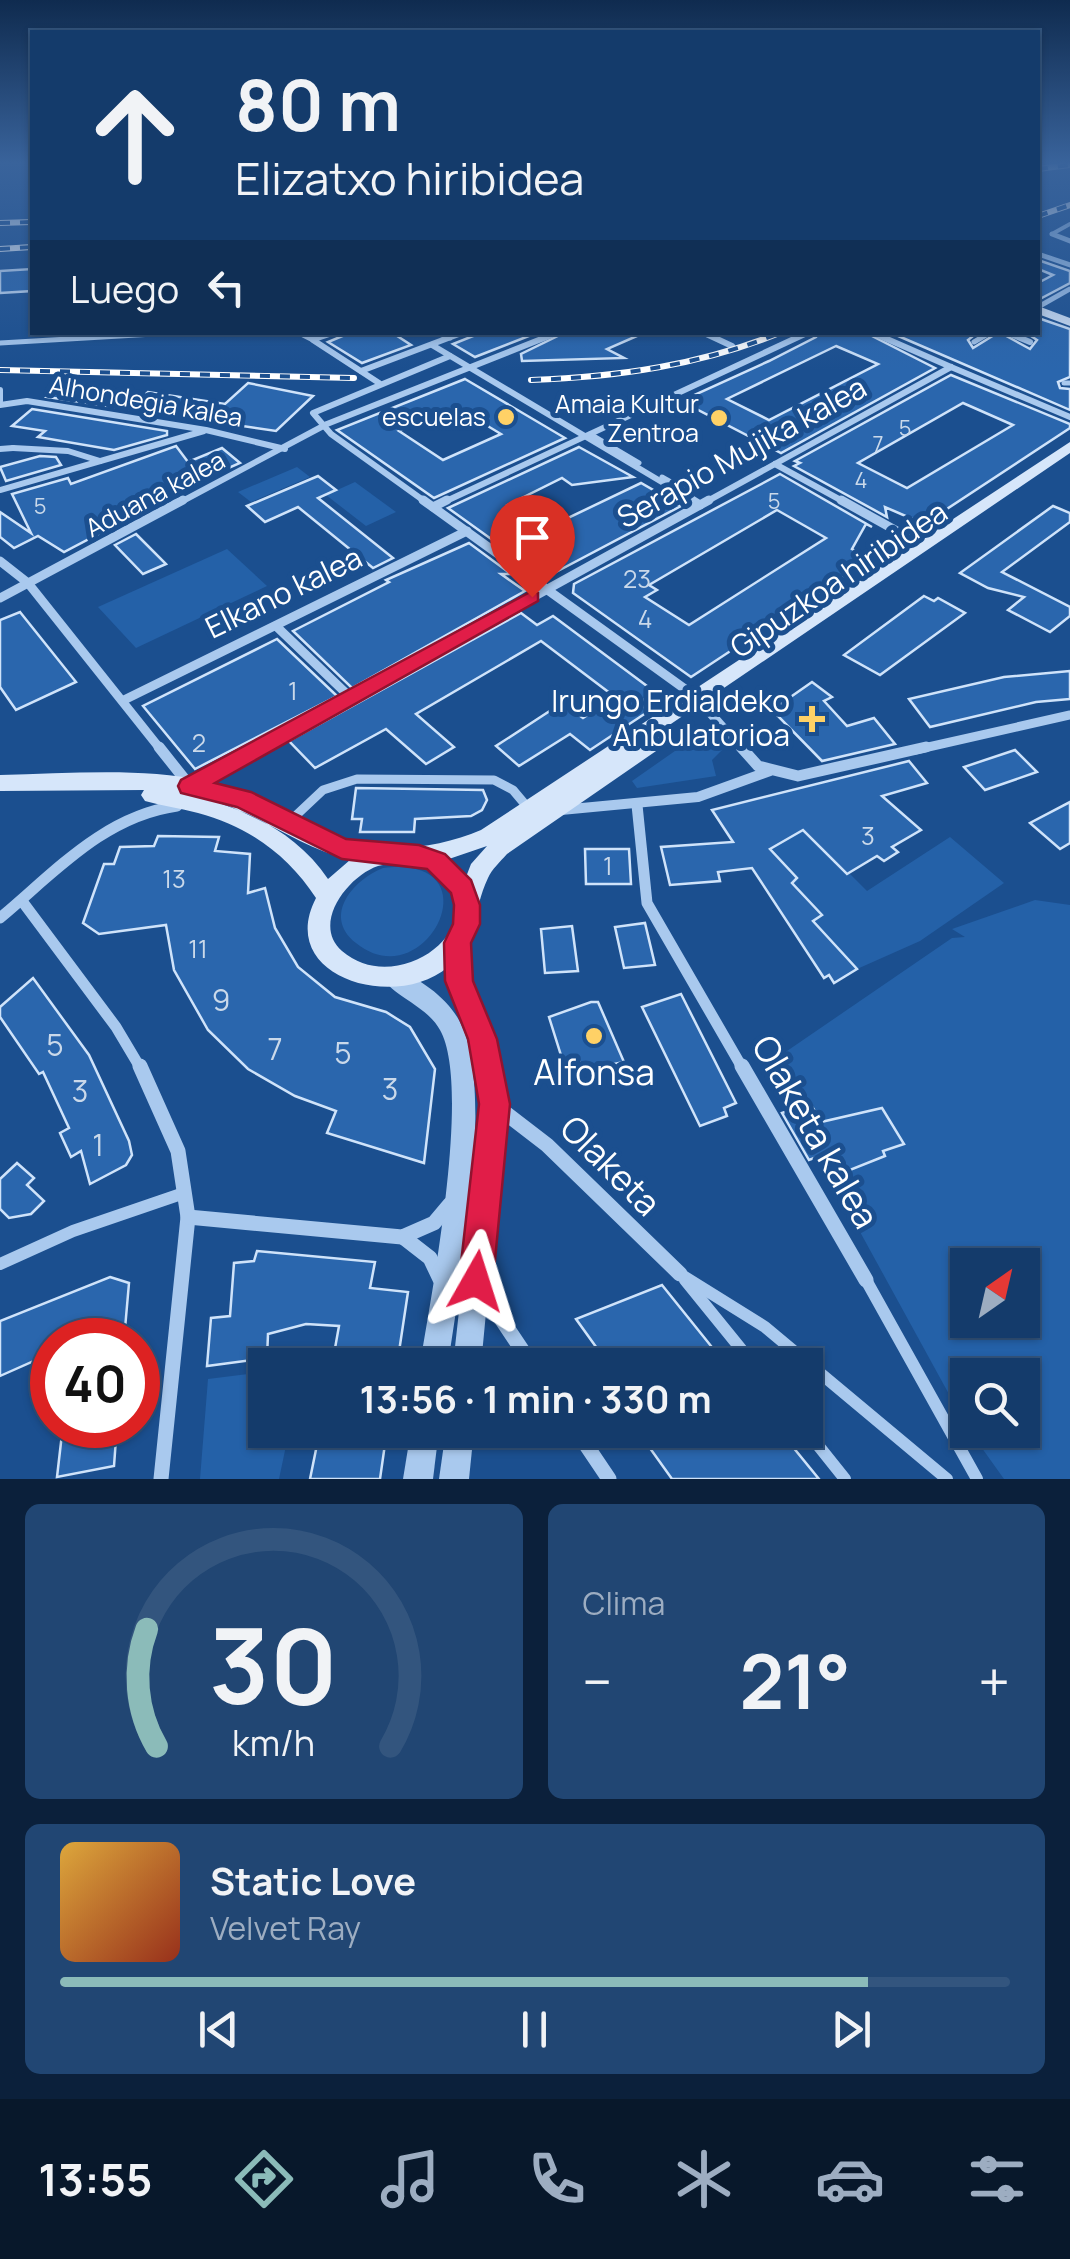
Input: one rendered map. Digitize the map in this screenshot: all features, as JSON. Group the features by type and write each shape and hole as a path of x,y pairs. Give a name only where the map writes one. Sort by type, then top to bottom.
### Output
{"main road":[{"path":"1040,309 1070,321"},
{"name":"Gipuzkoa hiribidea","path":"467,905 488,858 922,545 1070,446"},
{"name":"Gipuzkoa hiribidea","path":"699,703 1070,458"},
{"path":"0,783 190,786 242,799 325,843 380,856 419,856 473,844 699,703"},
{"path":"0,794 147,794 206,807 285,843 306,862 326,895"},
{"path":"380,856 348,870 326,895 319,915 320,936 330,954 358,973 395,979 420,973 442,960 458,943 466,924 467,905 452,873 419,856"}],"street":[{"path":"1052,234 1070,241"},
{"path":"1040,255 1070,265"},
{"path":"1040,307 1070,290"},
{"path":"361,371 457,335"},
{"name":"Aduana kalea","path":"0,598 327,424 552,335"},
{"path":"708,335 732,346"},
{"path":"433,507 802,335"},
{"path":"878,335 1070,416"},
{"path":"1013,335 1030,342"},
{"path":"313,340 379,383"},
{"path":"432,345 700,505"},
{"path":"450,356 313,413 327,424 331,434 699,703 758,766 798,776 1070,715"},
{"name":"Serapio Mujika kalea","path":"190,786 951,367"},
{"path":"0,390 0,403"},
{"name":"Alhondegia kalea","path":"0,403 27,401 206,430 284,449"},
{"path":"0,490 206,430"},
{"path":"0,449 68,451 100,461"},
{"path":"776,464 922,545"},
{"name":"Elkano kalea","path":"124,700 467,532"},
{"path":"0,561 28,583 190,786"},
{"path":"276,626 351,698"},
{"path":"554,811 698,797 770,771"},
{"name":"Olaketa kalea","path":"637,804 647,903 977,1479"},
{"path":"0,918 129,816 154,808 206,807"},
{"path":"22,901 89,985 141,1068 178,1151 188,1217 160,1479"},
{"path":"458,943 459,981 482,1039 494,1104 469,1348"},
{"path":"395,979 442,1014 454,1031 460,1055 462,1146 436,1348"},
{"name":"Olaketa","path":"494,1104 523,1124 680,1274"},
{"path":"0,1264 74,1231 187,1192"},
{"path":"188,1217 402,1236 434,1223 454,1196"},
{"path":"402,1236 430,1258 443,1298"},
{"path":"680,1274 740,1348"},
{"path":"680,1274 765,1328 947,1479"},
{"path":"476,1281 521,1348"},
{"path":"418,1479 422,1448"},
{"path":"454,1479 458,1448"},
{"path":"588,1448 609,1479"},
{"path":"821,1448 845,1479"}],"lane":[{"path":"1052,234 1056,232"},
{"path":"0,342 132,335"},
{"path":"304,335 313,340 328,335"},
{"path":"442,335 450,338"},
{"path":"974,342 986,335"},
{"path":"587,435 639,463"},
{"path":"662,476 687,491 688,498"},
{"path":"289,822 323,790 356,779 494,780 514,790 529,810"}],"shaded area":[{"path":"297,467 310,477 251,502 238,492"},
{"path":"355,482 396,512 366,526 326,495"},
{"path":"227,549 267,586 136,648 98,607"},
{"path":"705,730 723,749 712,760 716,776 637,788 632,781"},
{"path":"805,829 867,891 950,837 1004,883 920,941 857,969 813,921 821,915 792,883 797,877 770,849"},
{"path":"383,868 418,870 437,882 443,901 439,922 426,941 406,953 382,956 356,943 342,922 342,911 352,890"},
{"path":"1035,900 1070,905 1070,1479 1004,1479 982,1448 1040,1448 1040,1358 950,1358 950,1396 768,1064 952,938 965,937 952,929"},
{"path":"248,1374 248,1448 286,1448 279,1479 200,1479 208,1379"}],"building":[{"path":"1040,261 1070,271 1070,283 1040,299 1040,282 1053,275 1040,270"},
{"path":"30,269 30,291 0,293 0,271"},
{"path":"1040,319 1070,329 1070,377 1058,382 1060,388 1070,389 1070,410 896,335 974,335 968,340 973,348 994,335 1004,335 1030,349 1037,340 1030,335 1040,335"},
{"path":"345,335 396,335 411,345 362,363 328,342"},
{"path":"476,335 531,335 475,357 453,344"},
{"path":"560,335 639,335 607,349 624,358 522,361 521,354"},
{"path":"816,335 870,335 935,368 781,453 681,401","holes":["836,346 878,364 769,420 727,399"]},
{"path":"951,375 1070,424 1070,428 924,524 885,507 887,517 794,466 800,463 795,461","holes":["963,403 1013,425 907,488 858,463"]},
{"path":"465,379 565,438 434,498 337,430","holes":["456,407 501,434 443,460 399,431"]},
{"path":"248,383 313,396 276,431 47,397 60,387 139,400 148,392 225,404"},
{"path":"32,409 167,431 167,435 114,450 38,437 45,431 12,426"},
{"path":"176,446 188,462 222,448 240,463 140,507 144,510 64,552 38,536 14,548 0,537 0,512 31,533 12,494 68,478 71,484"},
{"path":"579,447 633,477 572,485 562,478 508,505 545,529 641,483 681,506 552,574 540,574 448,508"},
{"path":"40,456 56,457 61,465 6,481 0,467"},
{"path":"780,474 872,527 866,524 852,549 870,559 691,677 573,593 574,584","holes":["777,510 826,538 689,625 645,597 657,590 649,585"]},
{"path":"318,476 336,490 318,498 393,558 373,568 298,507 265,522 247,506"},
{"path":"1053,506 1070,513 1070,522 1002,572 1070,607 1070,616 1050,632 1008,610 1024,597 988,588 960,573"},
{"path":"136,534 166,564 143,574 115,545"},
{"path":"469,543 511,574 501,574 525,591 352,688 293,631 389,582 386,580"},
{"path":"924,596 934,601 938,598 965,613 880,675 844,655"},
{"path":"20,612 76,682 16,710 0,687 0,620"},
{"path":"521,613 537,625 553,616 655,692 639,703 649,711 590,750 570,734 519,766 496,746 562,703 583,718 615,697 541,641 416,714 454,747 426,764 386,729 315,768 289,741"},
{"path":"277,639 337,696 195,769 143,706"},
{"path":"1070,671 1070,699 1036,702 930,727 909,699 1004,677"},
{"name":"Irungo Erdialdeko Anbulatorioa","path":"812,682 832,697 824,701 847,726 874,718 895,744 822,761 772,710"},
{"path":"1015,750 1037,772 985,790 964,767"},
{"path":"909,761 927,783 882,796 921,830 892,847 898,852 884,861 877,856 847,874 803,830 770,849 797,878 792,883 822,915 813,921 857,969 834,983 829,975 824,978 752,868 718,872 720,881 670,885 661,847 733,842 712,810"},
{"path":"356,788 483,790 487,800 482,810 471,816 415,819 414,832 360,832 362,819 352,819"},
{"path":"1070,802 1070,843 1060,849 1030,823"},
{"path":"158,836 219,837 215,851 250,854 248,893 265,888 275,928 298,967 335,997 386,1012 410,1027 435,1069 424,1163 327,1133 336,1111 295,1096 248,1069 208,1030 174,970 166,925 99,934 83,923 104,864 114,864 120,847 154,846"},
{"path":"585,849 629,849 631,884 586,884"},
{"path":"645,923 655,965 624,968 615,927"},
{"path":"572,926 578,971 545,973 541,929"},
{"path":"33,978 89,1055 129,1141 132,1155 126,1165 90,1184 81,1151 71,1157 60,1133 69,1128 43,1072 39,1074 0,1017 0,1007"},
{"path":"681,994 736,1103 724,1108 727,1116 700,1126 642,1007"},
{"name":"Alfonsa","path":"598,1002 624,1062 584,1070 580,1062 565,1068 549,1017"},
{"path":"810,1103 821,1122 882,1108 904,1144 845,1172 833,1151 809,1160 782,1113"},
{"path":"17,1163 34,1178 27,1185 44,1201 31,1214 9,1218 0,1209 0,1179"},
{"path":"257,1251 375,1262 370,1288 408,1292 400,1348 335,1348 339,1326 306,1324 268,1334 267,1348 248,1348 248,1361 207,1366 211,1318 230,1316 234,1263 254,1261"},
{"path":"110,1277 129,1283 126,1318 30,1318 30,1363 0,1376 0,1321"},
{"path":"662,1285 712,1348 597,1348 576,1319"},
{"path":"60,1448 115,1448 114,1466 57,1477"},
{"path":"316,1448 384,1448 380,1479 310,1479"},
{"path":"650,1448 794,1448 819,1479 672,1479"}],"railway":[{"path":"0,249 30,247"},
{"path":"531,380 659,367 721,353 774,335"},
{"path":"0,370 354,378"}],"place":[{"name":"escuelas","path":"506,417"},
{"name":"Amaia Kultur Zentroa","path":"719,418"},
{"name":"Irungo Erdialdeko Anbulatorioa","path":"812,719"},
{"name":"Alfonsa","path":"594,1036"}],"route":[{"path":"476,1281 494,1104 488,1060 459,981 458,943 466,924 467,905 462,887 452,873 436,862 400,853 380,856 342,849 242,799 190,786 532,597"}]}
